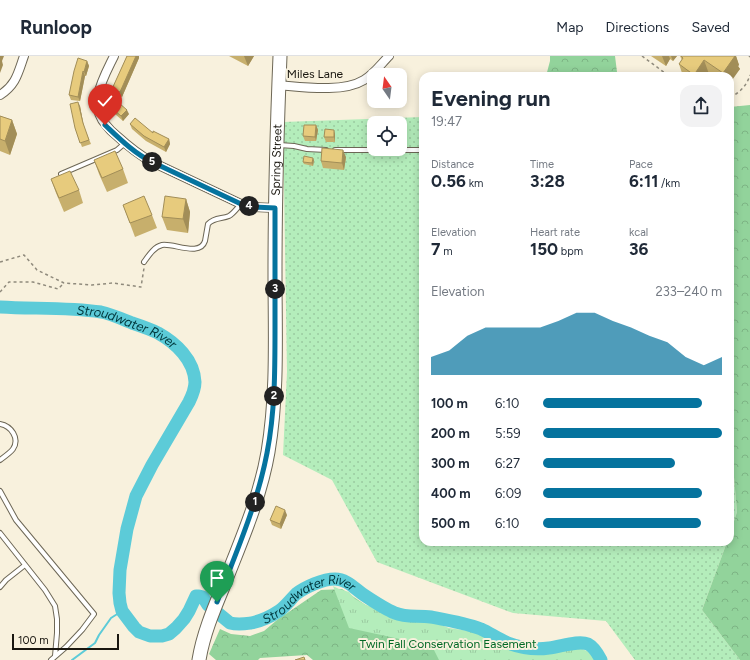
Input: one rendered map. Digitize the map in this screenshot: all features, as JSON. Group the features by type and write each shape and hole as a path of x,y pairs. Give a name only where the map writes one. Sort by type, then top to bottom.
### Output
{"main road":[{"name":"Spring Street","path":"201,657 214,608 249,520 259,490 268,452 273,412 275,370 275,208 280,56"}],"street":[{"path":"0,95 9,89 14,82 24,56"},
{"path":"114,56 100,89 97,107 105,125 145,159 241,204 253,207 275,208"},
{"name":"Miles Lane","path":"278,86 325,88 342,87 354,84 370,76 389,56"}],"lane":[{"path":"61,174 117,150 125,143"},
{"path":"277,144 319,150 419,150"},
{"path":"144,262 154,249 162,245 195,249 202,247 205,241 208,224 213,219 224,218 230,215 241,204"},
{"path":"0,424 9,427 14,432 15,442 13,449 0,460"},
{"path":"0,491 16,520 94,614 82,630 51,660"},
{"path":"0,534 45,590 55,606 57,633 55,656"},
{"path":"1,584 25,565"}],"path":[{"path":"642,56 664,72"},
{"path":"734,95 745,86 750,75"},
{"path":"0,262 24,255 37,270 64,283 92,285 113,284 141,287 144,262"},
{"path":"0,292 9,282 33,282 58,289 64,283"}],"green space":[{"path":"550,56 615,56 617,72 547,72"},
{"path":"750,105 750,660 740,660 702,610 726,546 734,546 734,521 737,512 734,477 734,107"},
{"path":"419,117 419,546 726,546 702,610 740,660 635,660 606,621 513,613 377,562 332,480 283,455 287,372 283,122 367,119 367,156 407,156 407,118"},
{"path":"734,477 737,512 734,521"},
{"name":"Twin Fall Conservation Easement","path":"333,586 349,592 355,599 366,605 377,608 395,619 403,620 418,615 426,618 430,615 441,625 449,628 469,631 487,637 498,644 524,654 535,654 568,646 587,651 595,660 439,660 432,646 349,628"},
{"path":"342,589 393,622 528,656 581,648 591,660 313,660 307,655 260,658 258,660 216,660 209,654 220,629 231,634 250,636 264,631 277,620 321,590"}],"building":[{"path":"127,56 136,56 120,92 112,89"},
{"path":"681,56 735,56 724,72 704,60 696,72 690,72 679,64 683,58"},
{"path":"78,58 87,61 84,72 83,71 78,97 69,95"},
{"path":"78,102 89,140 80,143 70,104"},
{"path":"119,103 127,110 121,116 114,110"},
{"path":"0,116 12,120 5,141 0,139"},
{"path":"135,118 153,133 153,131 169,139 164,147 144,136 130,124"},
{"path":"304,125 316,125 315,137 303,136"},
{"path":"325,129 334,130 334,137 324,137"},
{"path":"322,148 343,150 342,163 321,161"},
{"path":"115,151 123,169 102,178 94,160"},
{"path":"304,156 313,158 312,163 303,162"},
{"path":"70,171 79,190 59,198 51,179"},
{"path":"144,196 152,215 130,223 123,205"},
{"path":"165,196 186,199 183,219 162,217"},
{"path":"276,506 285,510 280,524 270,520"},
{"path":"304,657 305,660 295,660"}],"waterway":[{"name":"Stroudwater River","path":"0,307 76,309 109,314 152,330 165,337 183,353 191,366 195,382 192,395 136,496 127,529 120,570 120,603 122,611 139,632 150,636 162,636 169,634 184,619 196,596 203,597 208,605 230,623 241,624 255,622 272,615 279,611 296,594 314,584 330,579 339,579 347,582 379,605 399,615 431,617 462,623 481,629 508,643 528,648 544,649 574,643 584,643 592,647 601,660"},
{"path":"72,660 95,643 111,618 122,611"}],"route":[{"path":"105,125 145,159 241,204 253,207 275,208 275,370 273,412 268,452 259,490 249,520 217,602"}]}
